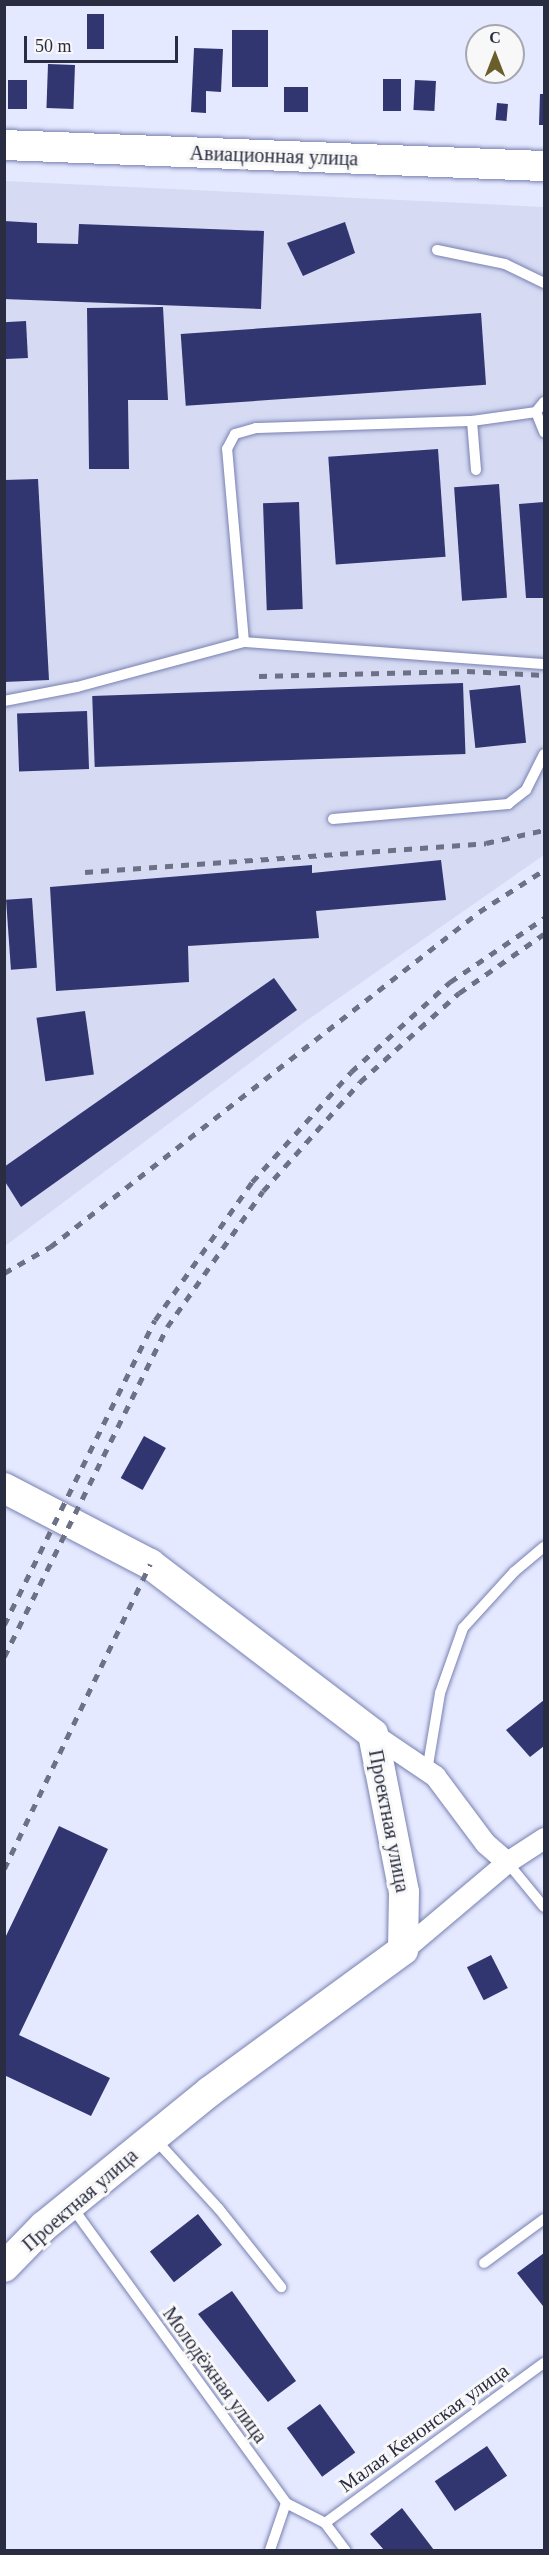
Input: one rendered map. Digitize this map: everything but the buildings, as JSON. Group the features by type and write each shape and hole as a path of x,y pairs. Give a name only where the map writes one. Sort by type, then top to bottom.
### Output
{"street":[{"name":"Авиационная улица","path":"4,145 544,166"},
{"name":"Проектная улица","path":"4,1488 150,1564 373,1734 404,1892 404,1950 209,2092 70,2205 4,2267"},
{"path":"373,1734 427,1771 485,1843 507,1862"},
{"path":"404,1950 507,1862 544,1839"}],"lane":[{"path":"437,250 505,264 544,283"},
{"path":"244,642 226,449 235,434 256,428 472,420 536,412 544,402"},
{"path":"536,412 544,432"},
{"path":"472,420 476,470"},
{"path":"4,700 77,687 244,642 544,664"},
{"path":"333,819 508,804 526,790 544,754"},
{"path":"427,1771 440,1693 463,1628 514,1572 544,1546"},
{"path":"507,1862 544,1907"},
{"path":"154,2137 219,2209 281,2287"},
{"name":"Молодёжная улица","path":"70,2205 286,2503 324,2523 345,2550"},
{"path":"484,2263 544,2219"},
{"name":"Малая Кенонская улица","path":"324,2523 544,2363"},
{"path":"270,2550 286,2503"}],"shaded area":[{"path":"5,181 544,207 544,855 306,1021 5,1246"}],"railway":[{"path":"259,676 467,671 544,675"},
{"path":"85,872 486,843 544,830"},
{"path":"4,1273 50,1247 479,912 544,870"},
{"path":"4,1625 155,1320 252,1182 351,1072 450,982 544,918"},
{"path":"4,1657 167,1327 263,1191 360,1082 459,993 544,934"},
{"path":"4,1869 150,1564"}]}
